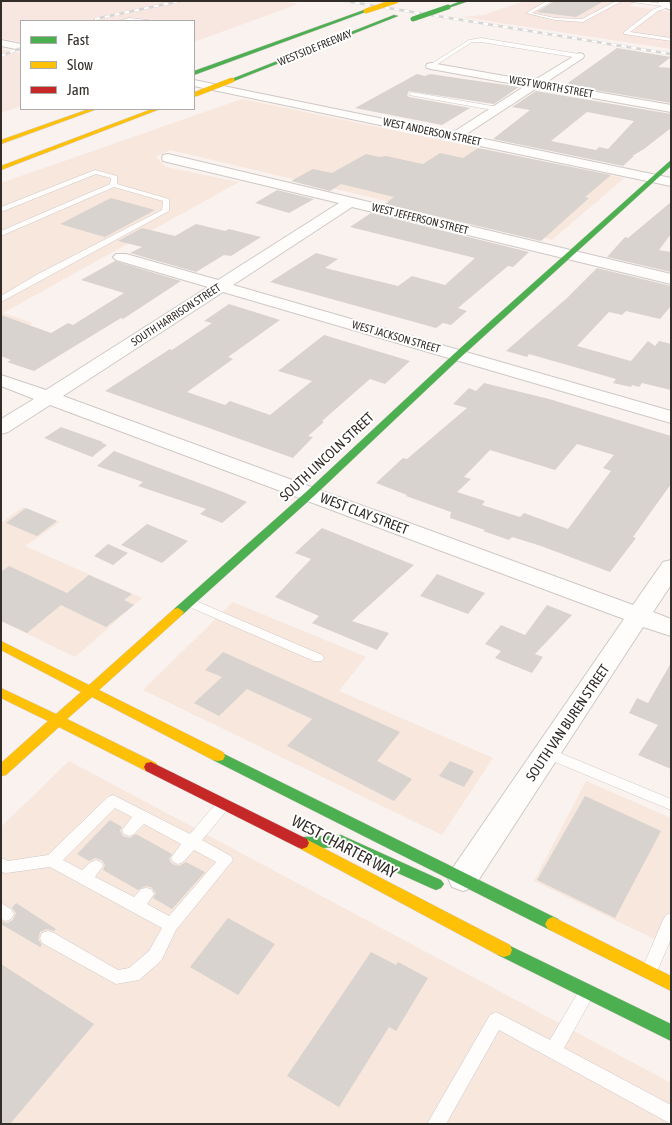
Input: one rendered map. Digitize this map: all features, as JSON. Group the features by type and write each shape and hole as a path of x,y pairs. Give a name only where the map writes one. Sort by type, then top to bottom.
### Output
{"main road":[{"path":"362,11 378,1"},
{"name":"WESTSIDE FREEWAY","path":"195,73 362,11 396,1"},
{"path":"316,48 467,1"},
{"name":"WESTSIDE FREEWAY","path":"195,90 232,80 432,3"},
{"path":"2,142 91,110"},
{"path":"1,168 154,110"},
{"path":"1,174 70,142"},
{"name":"SOUTH LINCOLN STREET","path":"1,771 310,494 458,355 671,162"},
{"name":"WEST CHARTER WAY","path":"1,645 88,691 671,984"},
{"name":"WEST CHARTER WAY","path":"1,692 302,842 449,922 671,1033"},
{"path":"302,842 341,841 434,884 463,878"}],"street":[{"path":"1,43 20,47"},
{"path":"454,137 579,56"},
{"name":"WEST WORTH STREET","path":"431,66 671,109"},
{"name":"WEST ANDERSON STREET","path":"195,90 454,137 671,182"},
{"name":"WEST JEFFERSON STREET","path":"168,158 671,279"},
{"name":"SOUTH HARRISON STREET","path":"1,428 350,202"},
{"name":"WEST JACKSON STREET","path":"120,256 671,417"},
{"name":"WEST CLAY STREET","path":"1,380 671,628"},
{"name":"SOUTH VAN BUREN STREET","path":"463,878 671,568"}],"lane":[{"path":"551,1 528,13 555,20 583,21 620,1"},
{"path":"627,1 667,5"},
{"path":"667,5 656,10 626,33 671,40"},
{"path":"125,20 138,20"},
{"path":"431,66 471,42 481,40 579,56"},
{"path":"411,94 498,109"},
{"path":"1,210 95,172 115,176 113,185"},
{"path":"1,234 113,185 167,200 165,211 41,276 1,300"},
{"path":"189,602 318,658"},
{"path":"548,752 671,805"},
{"path":"48,938 116,977 132,975 155,956 171,925 226,860 113,801 52,861"},
{"path":"178,858 225,804"},
{"path":"129,830 142,816"},
{"path":"3,868 52,861 171,925"},
{"path":"84,878 96,866"},
{"path":"136,906 146,894"},
{"path":"648,973 671,920"},
{"path":"553,1051 588,990"},
{"path":"436,1124 496,1020 671,1114"}],"shaded area":[{"path":"1,1 282,1 298,4 195,42 195,20 20,20 20,42 1,38"},
{"path":"525,1 637,1 630,6 671,12 671,49 462,17 483,15"},
{"path":"1,49 20,53 20,106 1,113"},
{"path":"242,99 624,178 552,240 170,150 156,157 166,167 239,182 3,313 33,323 1,342 1,183"},
{"path":"23,507 60,522 25,546 142,598 75,657 1,621 1,523"},
{"path":"233,602 366,657 339,691 493,758 442,835 143,690"},
{"path":"69,761 671,1083 671,1124 1,1124 1,827"},
{"path":"586,781 671,818 671,947 534,881"}],"building":[{"path":"555,1 604,1 576,17 537,12"},
{"path":"617,48 671,57 658,67 671,68 671,103 565,85"},
{"path":"417,74 425,76 430,74 519,87 494,104 409,91 407,95 409,97 470,108 442,125 355,108"},
{"path":"536,91 671,114 671,128 632,156 634,156 623,166 493,139 530,110 512,107","holes":["587,112 634,121 608,149 599,147 596,150 551,141"]},
{"path":"478,148 611,175 585,197 589,198 541,241 385,204 394,197 341,184 330,191 291,181 313,169 332,173 366,154 423,164 440,153 463,158"},
{"path":"277,190 314,199 289,213 255,203"},
{"path":"111,198 155,210 105,237 60,224"},
{"path":"671,202 671,234 659,250 671,252 671,272 607,257 625,237 628,238"},
{"path":"371,213 529,252 513,267 508,266 458,308 467,311 451,325 443,323 436,328 270,282 316,253 338,259 325,268 398,286 412,276 445,285 475,258 350,227"},
{"path":"196,224 225,231 229,229 261,237 231,256 224,255 196,272 130,253 142,247 118,241 142,228 175,236"},
{"path":"115,261 181,281 123,319 121,318 34,371 7,362 11,360 1,356 1,315 51,333 68,323 73,325 124,293 81,280"},
{"path":"597,268 671,286 671,306 660,319 626,311 622,315 609,312 577,346 631,361 648,341 655,346 659,341 671,344 671,390 642,383 639,387 632,385 631,387 613,383 616,379 529,354 527,357 506,351 567,298"},
{"path":"229,304 280,320 228,357 233,359 187,392 225,405 230,401 270,415 312,381 278,371 324,335 410,361 385,384 370,379 322,421 324,422 308,436 313,437 293,458 105,391 212,323 204,321"},
{"path":"484,383 549,399 671,436 671,484 633,537 636,538 610,572 541,546 512,537 509,540 483,531 485,530 450,518 451,512 376,483 403,458 407,459 467,408 453,404 469,388 476,391","holes":["577,444 614,455 603,468 611,471 568,529 524,513 520,517 482,505 485,501 457,492 471,479 464,477 490,450 555,470"]},
{"path":"61,427 107,445 92,457 44,438"},
{"path":"114,451 247,502 222,523 200,514 206,509 138,486 143,482 97,466"},
{"path":"26,508 57,521 37,536 6,523"},
{"path":"147,524 188,541 162,563 121,545"},
{"path":"322,528 414,565 352,621 389,633 377,650 312,623 319,616 275,597 311,559 295,553"},
{"path":"108,544 128,553 113,565 94,556"},
{"path":"9,566 67,593 89,575 132,594 124,600 134,605 106,627 61,605 27,633 1,621 1,572"},
{"path":"437,574 485,593 468,614 420,596"},
{"path":"547,605 572,615 535,654 543,657 532,673 495,658 501,651 485,644 501,625 525,635"},
{"path":"223,652 400,732 377,761 412,779 394,801 287,746 312,719 247,689 219,716 194,703 222,677 205,670"},
{"path":"671,663 671,769 638,755 658,725 629,713 637,698 648,703"},
{"path":"450,761 474,771 464,787 439,776"},
{"path":"585,796 661,831 615,918 537,880"},
{"path":"110,820 122,827 120,831 123,836 130,838 136,834 172,854 169,859 172,864 179,866 186,862 205,872 172,909 153,898 156,893 151,887 146,886 138,890 103,870 105,865 102,860 95,858 89,861 77,854"},
{"path":"16,903 56,929 54,931 47,929 40,932 38,939 42,945 40,947 1,924 1,921 7,923 13,920 16,913 12,908"},
{"path":"228,918 275,944 238,995 190,967"},
{"path":"371,952 396,965 398,962 428,978 396,1031 389,1027 339,1107 287,1076"},
{"path":"1,964 94,1024 10,1124 1,1124"}],"railway":[{"path":"95,19 180,1"},
{"path":"345,1 671,54"},
{"path":"1,56 20,48"}],"traffic: fast":[{"path":"448,7 467,1"},
{"path":"413,19 448,7"},
{"path":"195,73 366,11"},
{"path":"232,80 396,16"},
{"path":"178,612 310,494 458,355 671,162"},
{"path":"218,756 553,924"},
{"path":"303,843 341,841 436,884"},
{"path":"504,950 671,1033"}],"traffic: slow":[{"path":"366,11 396,1"},
{"path":"196,94 232,80"},
{"path":"1,142 91,110"},
{"path":"1,168 154,110"},
{"path":"1,771 178,612"},
{"path":"1,645 218,756"},
{"path":"1,692 151,767"},
{"path":"302,843 504,950"},
{"path":"553,924 671,984"}],"traffic: jam":[{"path":"151,767 302,843"}]}
